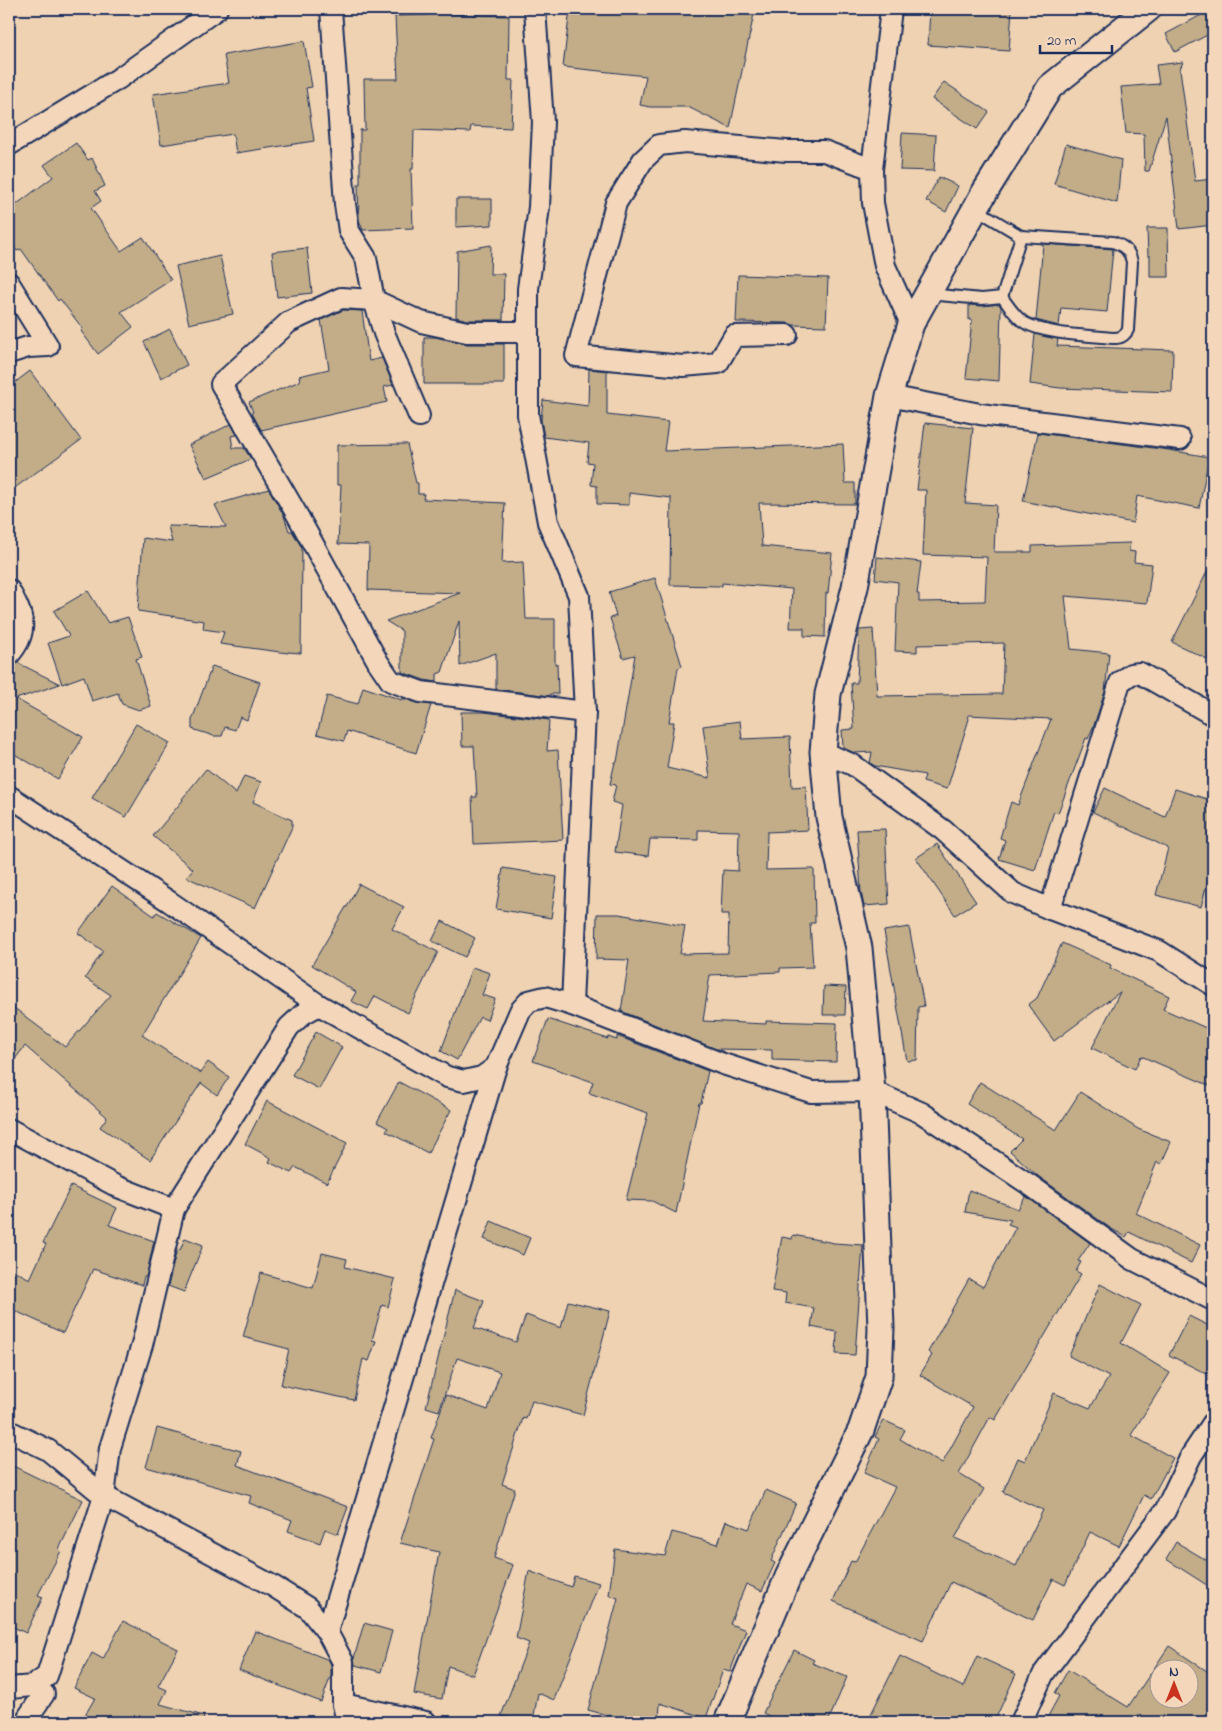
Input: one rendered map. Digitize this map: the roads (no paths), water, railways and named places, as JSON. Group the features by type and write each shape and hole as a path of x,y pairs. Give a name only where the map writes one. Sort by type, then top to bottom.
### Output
{"street":[{"path":"9,145 118,79 216,9"},
{"path":"331,9 345,204 349,231 366,258 374,300 384,333 419,416"},
{"path":"535,9 543,122 539,207 528,289 528,415 548,522 579,596 585,712 572,1004"},
{"path":"891,9 872,169 873,203 885,266 911,324"},
{"path":"727,1722 788,1577 861,1430 879,1377 881,1328 872,1091 860,948 830,817 823,752 828,694 855,587 889,396 911,324 976,209 1050,88 1148,9"},
{"path":"787,335 734,336 718,363 683,366 576,356 616,203 642,160 659,145 685,142 786,151 824,152 872,169"},
{"path":"9,283 48,346 28,347 9,354"},
{"path":"528,332 467,332 421,322 374,300 340,298 289,322 221,384 295,511 378,662 391,681 421,692 585,712"},
{"path":"889,396 980,414 1180,439"},
{"path":"9,590 18,606 23,622 18,645 9,655"},
{"path":"1050,909 1120,682 1131,674 1140,673 1213,715"},
{"path":"823,752 853,765 943,830 1013,892 1050,909 1159,951 1213,985"},
{"path":"9,796 170,902 318,1004 447,1077 464,1081 482,1077 496,1067"},
{"path":"327,1632 496,1067 520,1011 530,1000 545,996 572,1004 723,1064 811,1092 872,1091 922,1113 1030,1185 1132,1259 1213,1300"},
{"path":"9,1688 33,1686 47,1676 104,1496 110,1448 142,1345 174,1209 289,1026 318,1004"},
{"path":"9,1129 118,1187 174,1209"},
{"path":"1021,1722 1044,1673 1165,1511 1191,1456 1213,1423"},
{"path":"9,1431 48,1450 104,1496 273,1586 308,1608 327,1632 343,1662 345,1713 426,1722"},
{"path":"28,1722 28,1717 44,1694 33,1686"}],"lane":[{"path":"976,209 1021,236 1113,242 1122,246 1131,256 1128,330 1125,335 1113,338 1052,331 1034,326 1024,322 1017,316 1002,297"},
{"path":"1002,297 1021,236"},
{"path":"927,294 982,299 1002,297"}]}
